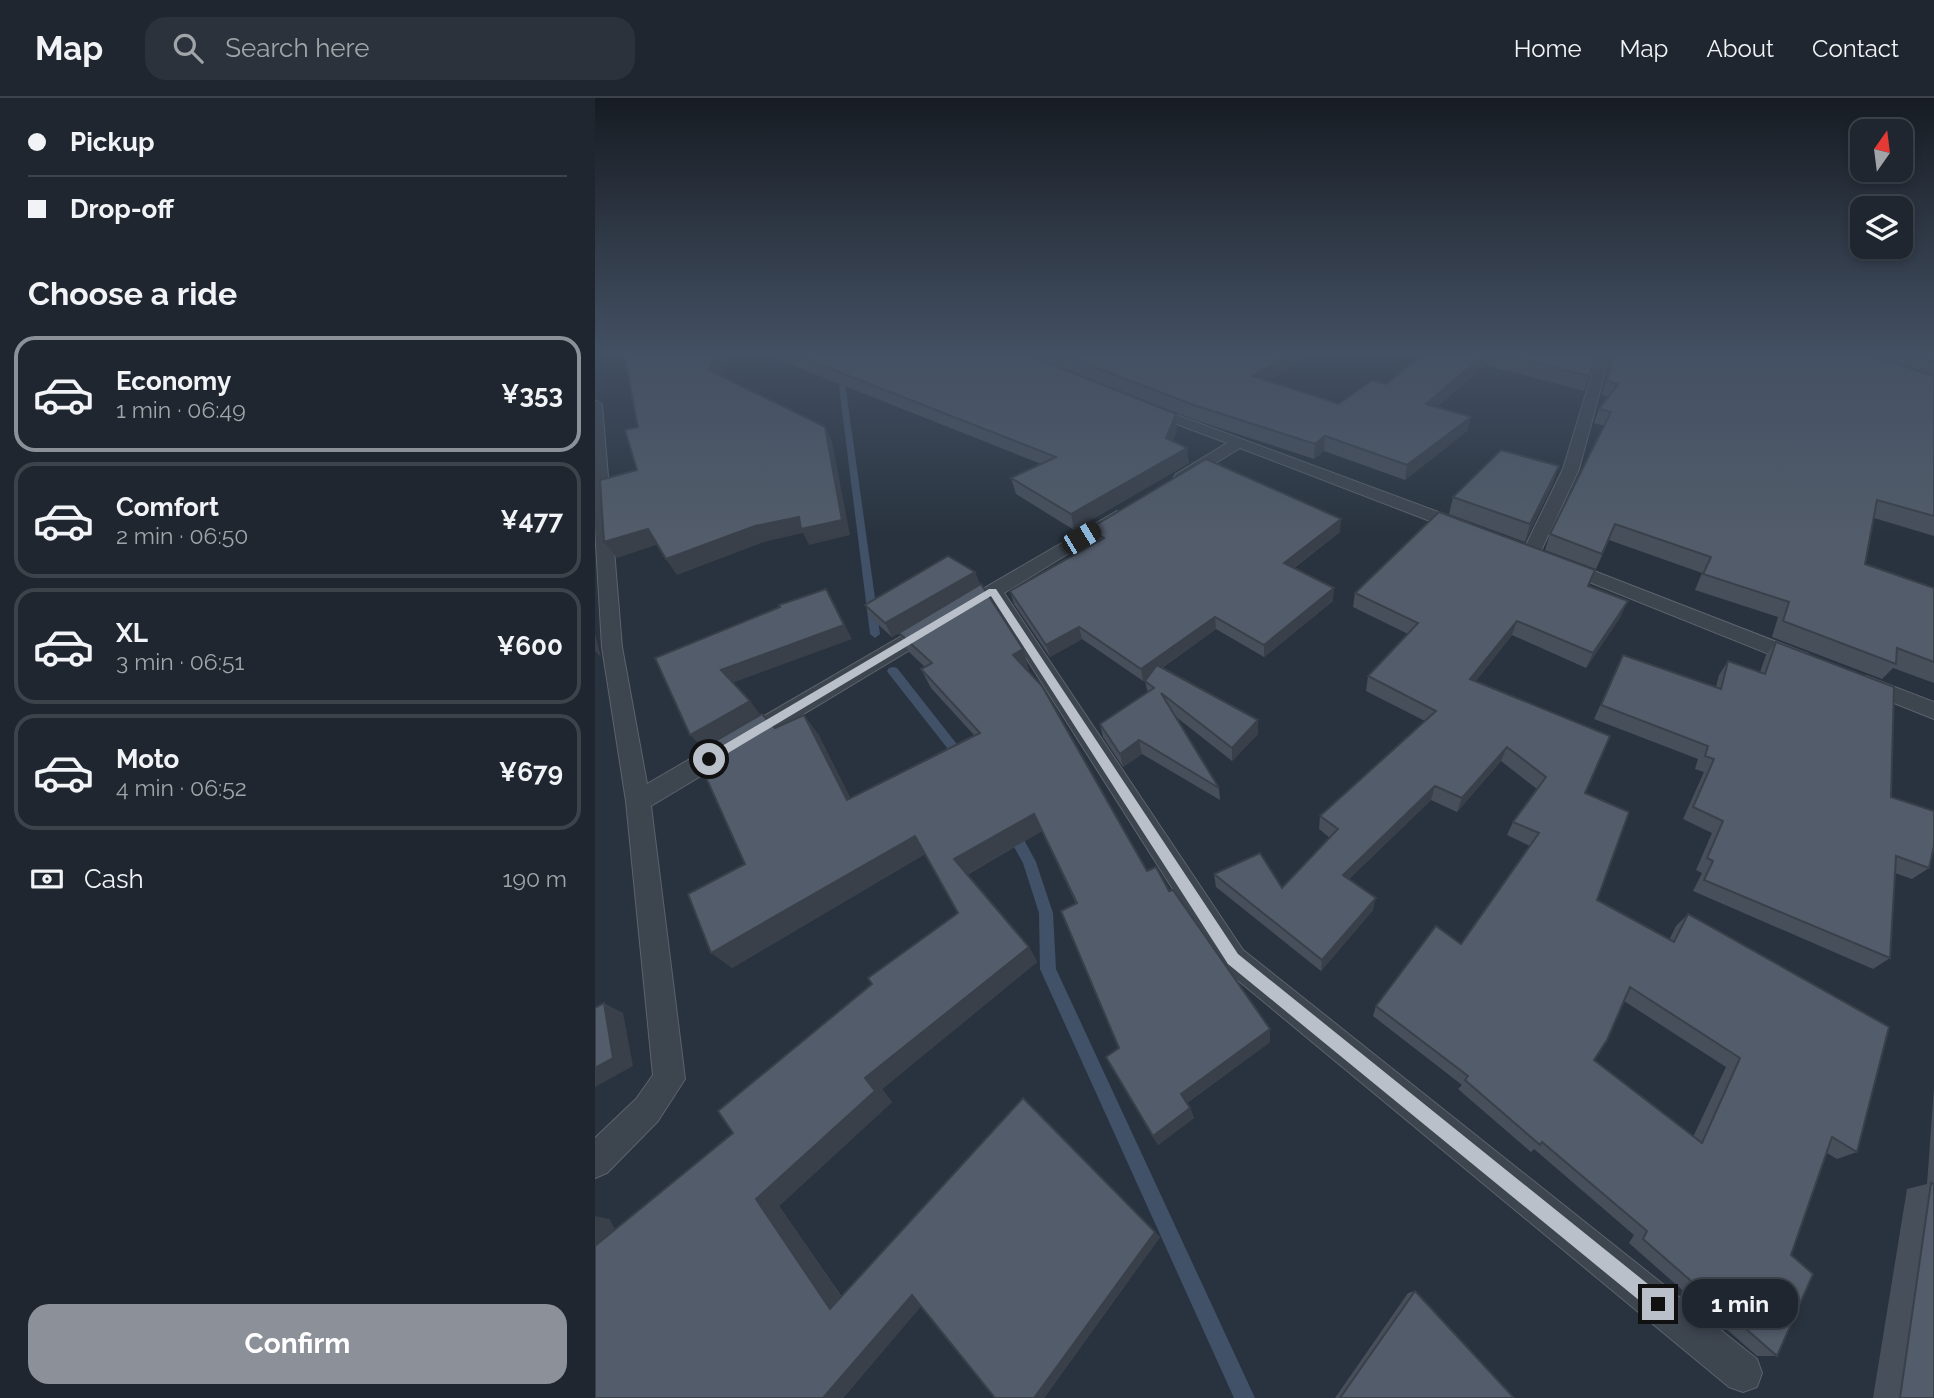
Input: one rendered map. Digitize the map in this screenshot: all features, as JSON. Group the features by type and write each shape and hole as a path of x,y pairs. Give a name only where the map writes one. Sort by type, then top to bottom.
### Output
{"lane":[{"path":"595,415 603,650 638,801 669,1079 647,1110 595,1161"},
{"path":"1164,415 1480,534"},
{"path":"1587,415 1571,469 1525,550 1817,665"},
{"path":"1167,486 1236,444"},
{"path":"1132,507 981,598 1233,959 1743,1373"},
{"path":"638,801 945,619"},
{"path":"1843,675 1934,711"}],"building":[{"path":"636,415 800,415 825,427 842,520 801,529 799,517 755,526 666,559 648,529 604,542 600,480 637,470 625,430 638,427"},
{"path":"948,415 1176,415 1166,438 1187,448 1071,514 1011,478 1056,457"},
{"path":"1224,415 1463,415 1471,417 1407,465 1325,436 1315,444"},
{"path":"1610,415 1934,415 1934,516 1877,500 1865,564 1934,588 1934,662 1897,648 1896,664 1783,621 1789,602 1703,574 1711,557 1615,524 1602,554 1550,534"},
{"path":"1501,450 1559,466 1530,524 1453,497"},
{"path":"1206,459 1341,519 1284,563 1334,588 1264,645 1215,617 1141,669 1079,627 1046,645 1010,591 1104,538 1089,529"},
{"path":"1439,512 1595,570 1588,586 1628,601 1593,653 1517,621 1470,679 1610,736 1585,793 1629,812 1597,900 1674,942 1688,914 1889,1027 1857,1152 1832,1137 1791,1255 1813,1274 1777,1356 1643,1239 1647,1231 1542,1142 1540,1145 1465,1080 1468,1076 1376,1006 1436,926 1461,944 1539,833 1513,822 1546,777 1507,747 1462,798 1435,786 1343,875 1376,898 1322,960 1214,874 1260,853 1282,888 1338,829 1320,816 1436,711 1368,676 1418,623 1355,593","holes":["1630,987 1740,1058 1702,1143 1594,1060 1607,1040"]},
{"path":"948,556 975,572 885,623 865,605"},
{"path":"981,584 1023,649 1013,655 1042,686 1147,871 1156,867 1169,891 1173,890 1270,1029 1181,1094 1190,1108 1153,1136 1106,1057 1119,1048 1061,911 1077,903 1034,814 954,859 1029,947 865,1078 875,1091 756,1199 830,1309 1023,1098 1155,1232 1034,1398 995,1398 912,1295 823,1398 595,1398 595,1246 733,1133 718,1111 872,984 868,978 958,913 915,836 711,953 688,894 745,864 695,753 762,714 775,728 804,715 847,800 980,733 921,669 932,663 899,633"},
{"path":"826,589 844,625 721,670 750,701 690,735 655,658 780,607 779,605"},
{"path":"1776,642 1894,687 1891,797 1934,811 1934,846 1929,868 1896,856 1890,958 1704,880 1713,861 1707,858 1723,821 1693,807 1714,759 1705,756 1708,746 1601,705 1623,655 1721,689 1728,661 1765,674"},
{"path":"1157,665 1258,720 1232,748 1161,693 1219,788 1139,740 1120,754 1100,724 1154,688 1145,681"},
{"path":"604,1003 613,1058 595,1068 595,1008"},
{"path":"1931,1183 1934,1184 1934,1398 1900,1398"},
{"path":"1415,1291 1514,1398 1340,1398"}],"waterway":[{"path":"846,415 875,634"},
{"path":"893,671 963,760"},
{"path":"1011,829 1029,862 1046,913 1048,969 1245,1398"}],"route":[{"path":"709,759 993,591 1233,959 1658,1304"}]}
